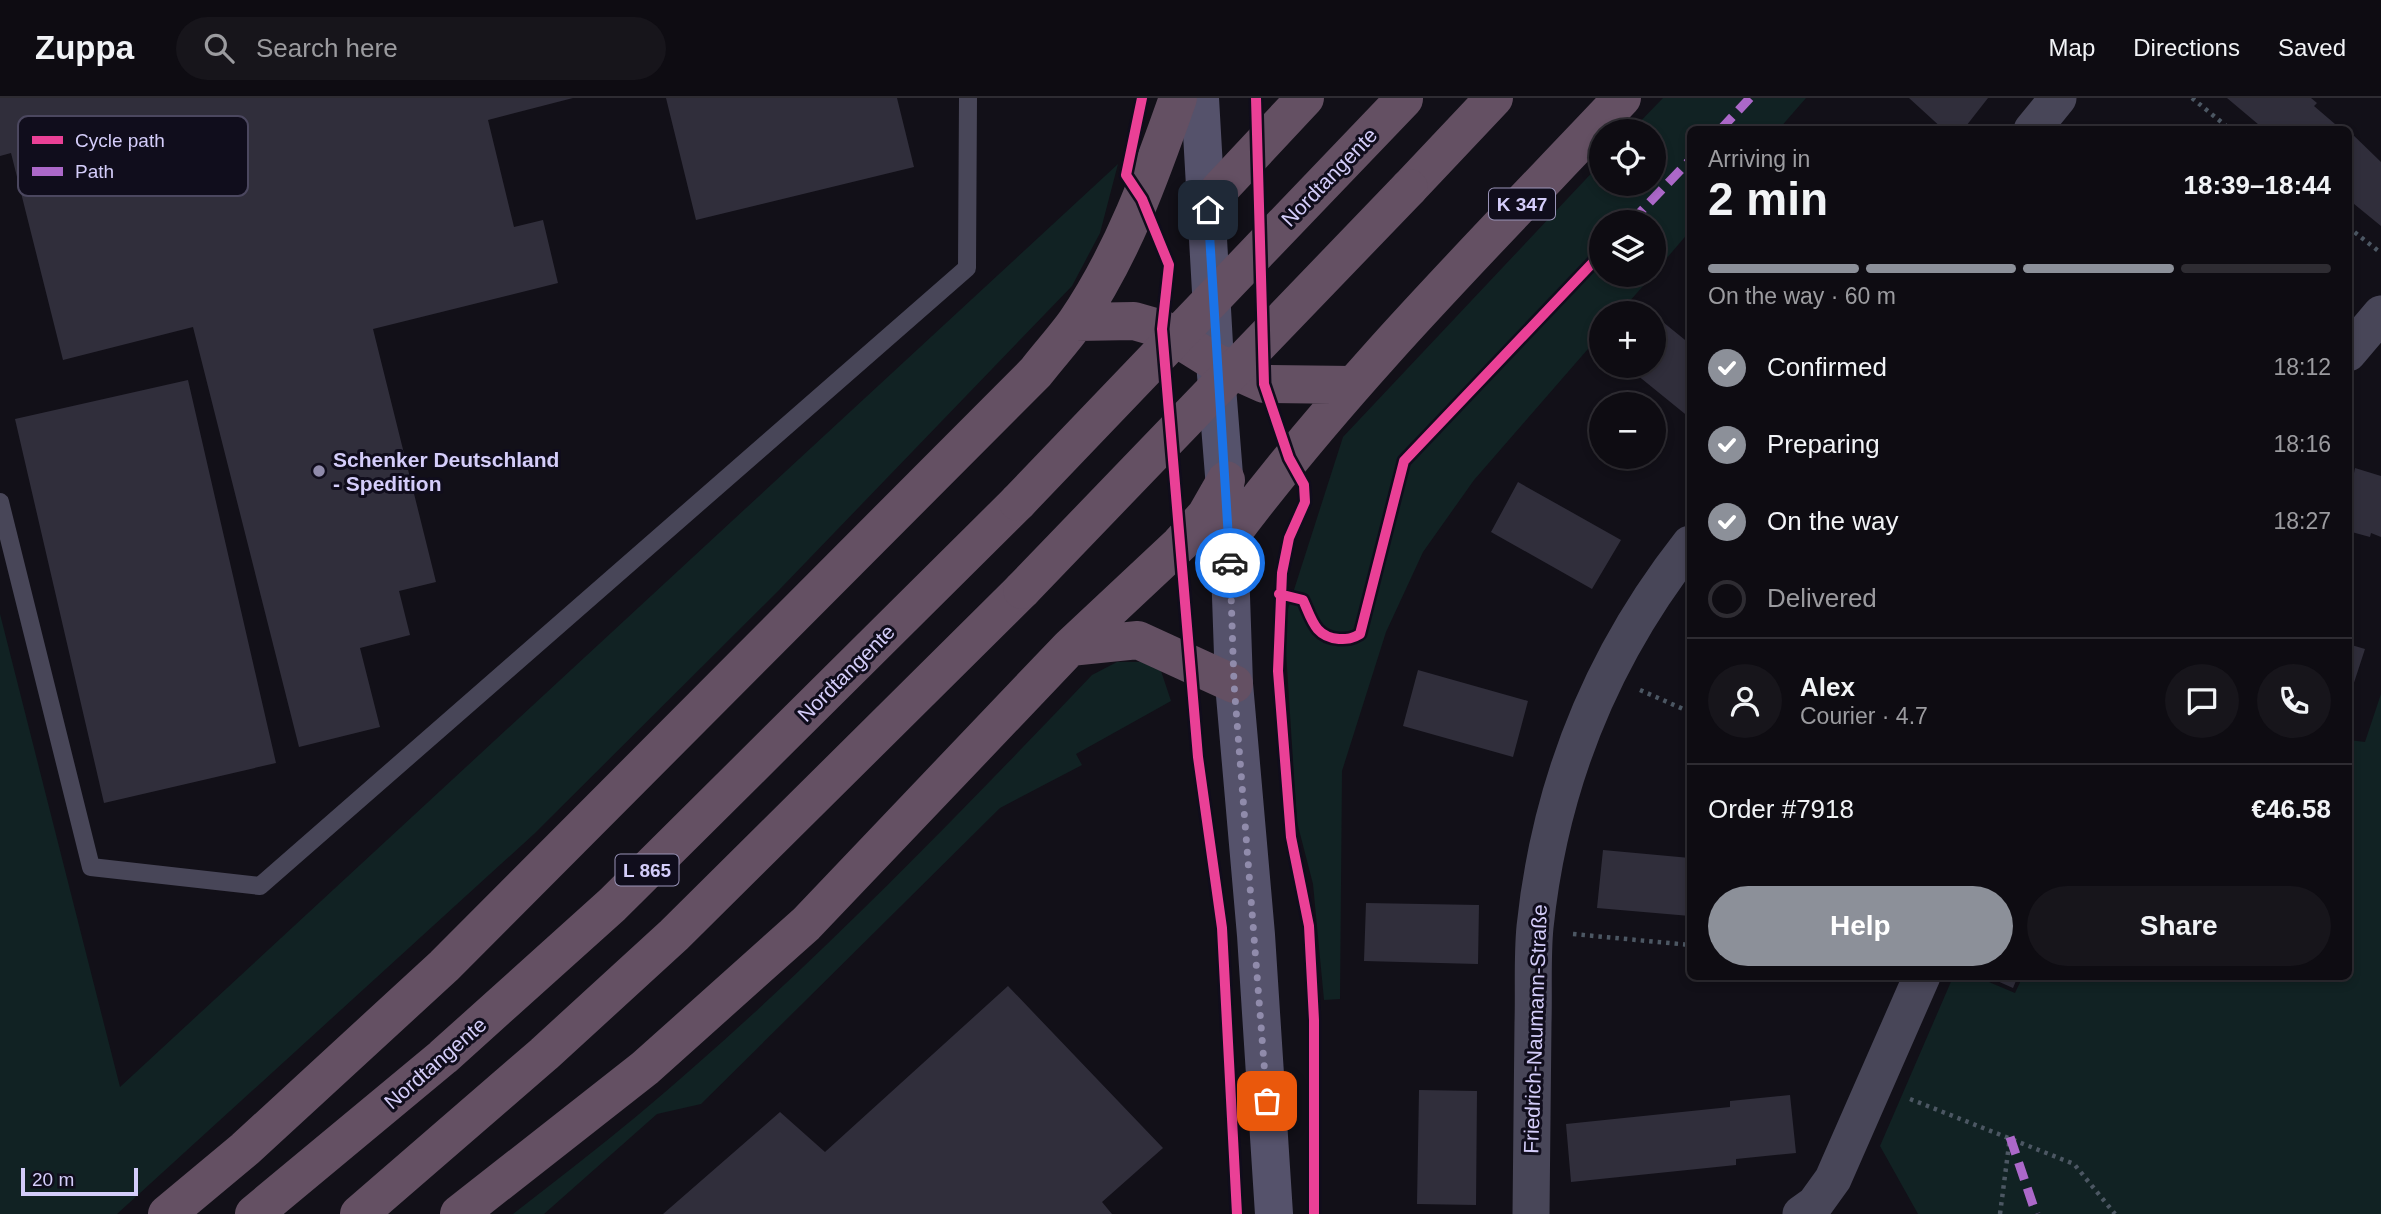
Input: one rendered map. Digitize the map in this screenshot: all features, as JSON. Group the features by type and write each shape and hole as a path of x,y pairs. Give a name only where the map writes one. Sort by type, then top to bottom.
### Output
{"highway":[{"path":"167,1214 245,1149 444,966 1036,372 1076,321 1142,199 1178,98"},
{"path":"1208,210 1219,190 1305,98"},
{"name":"Nordtangente","path":"254,1214 443,1058 612,905 1018,502 1404,98"},
{"path":"359,1214 544,1054 674,935 1023,590 1494,98"},
{"name":"K 347","path":"1229,538 1289,458 1353,384 1622,98"},
{"path":"1076,321 1134,321 1162,330 1215,362 1264,384 1353,384"},
{"path":"460,1214 645,1068 806,924 1070,647 1180,544 1206,514 1226,480"},
{"path":"1070,647 1138,640 1234,684"}],"main road":[{"path":"1200,98 1215,362 1226,480 1234,684 1257,949 1274,1214"}],"street":[{"path":"2035,126 2058,98"},
{"path":"2352,348 2381,314"},
{"name":"Friedrich-Naumann-Straße","path":"1531,1214 1535,930 1556,800 1577,740 1607,675 1642,614 1687,548"},
{"path":"1801,1214 1815,1204 1833,1179 1920,980"}],"lane":[{"path":"0,502 91,867 260,886 967,268 968,98"}],"path":[{"path":"2192,98 2226,126"},
{"path":"2352,230 2381,253"},
{"path":"1607,675 1687,711"},
{"path":"1535,930 1687,945"},
{"path":"1874,1085 2074,1164 2115,1214"},
{"path":"2000,1214 2010,1137"}],"shaded area":[{"path":"1663,98 1806,98 1782,126 1687,126 1687,234 1666,259 1666,210 1589,210 1589,287 1642,287 1630,301 1589,301 1589,348 1474,480 1423,552 1386,632 1342,771 1340,999 1324,1000 1313,884 1297,822 1284,621 1343,437 1589,176 1589,196 1666,196 1666,119 1643,119"},
{"path":"1118,164 1100,233 1072,286 780,589 534,834 117,1214 0,1214 0,614 120,1087"},
{"path":"1117,662 1142,662 1161,671 1171,701 1076,754 1082,765 1000,808 701,1104 657,1114 544,1214 513,1214 638,1115 757,1010 983,789 1092,675"},
{"path":"2381,694 2381,1214 1918,1214 1880,1146 1952,980 1984,980 2015,993 2021,980 2352,980 2352,740 2365,742"}],"building":[{"name":"Schenker Deutschland - Spedition","path":"0,98 573,98 488,120 514,227 543,220 558,283 373,329 436,582 399,591 410,635 360,648 380,727 299,747 193,327 63,360 22,196 248,196 248,116 18,116 18,181 11,153 0,156"},
{"path":"666,98 897,98 914,167 696,220"},
{"path":"1909,98 1988,98 1966,126 1940,126"},
{"path":"2227,98 2311,98 2317,103 2314,106 2337,126 2260,126"},
{"path":"2352,134 2381,162 2381,226 2352,202"},
{"path":"1666,324 1687,342 1687,416 1666,398 1666,392 1658,392 1641,378 1666,378"},
{"path":"188,380 276,763 104,803 15,419"},
{"path":"2355,468 2381,476 2381,537 2371,533 2370,537 2352,532"},
{"path":"1518,482 1621,540 1592,589 1491,532"},
{"path":"2352,645 2365,649 2352,689"},
{"path":"1418,670 1528,701 1513,757 1403,726"},
{"path":"1603,850 1687,858 1687,916 1597,908"},
{"path":"1366,903 1479,905 1478,964 1364,961"},
{"path":"1995,980 2016,980 2013,988"},
{"path":"1008,986 1163,1148 1102,1202 1112,1214 663,1214 780,1112 825,1152"},
{"path":"1419,1090 1477,1091 1476,1205 1417,1204"},
{"path":"1790,1095 1796,1153 1736,1159 1736,1165 1571,1182 1566,1124 1730,1107 1730,1101"}],"marked path":[{"path":"1724,126 1750,98"},
{"path":"1642,210 1687,163"},
{"path":"2010,1137 2036,1214"}],"cycle path":[{"path":"1142,98 1126,175 1142,199 1169,265 1162,329 1198,757 1222,928 1237,1214"},
{"path":"1256,98 1264,384 1289,458 1304,485 1305,502 1289,538 1282,573 1278,671 1291,837 1309,926 1314,1020 1314,1214"},
{"path":"1279,594 1303,600 1315,626 1331,638 1345,639 1360,634 1404,461 1589,267"}],"way so far":[{"path":"1230,563 1234,684 1256,935 1267,1101"}],"place":[{"name":"Schenker Deutschland - Spedition","path":"319,471"}],"route":[{"path":"1208,210 1215,362 1226,480 1230,563"}]}
